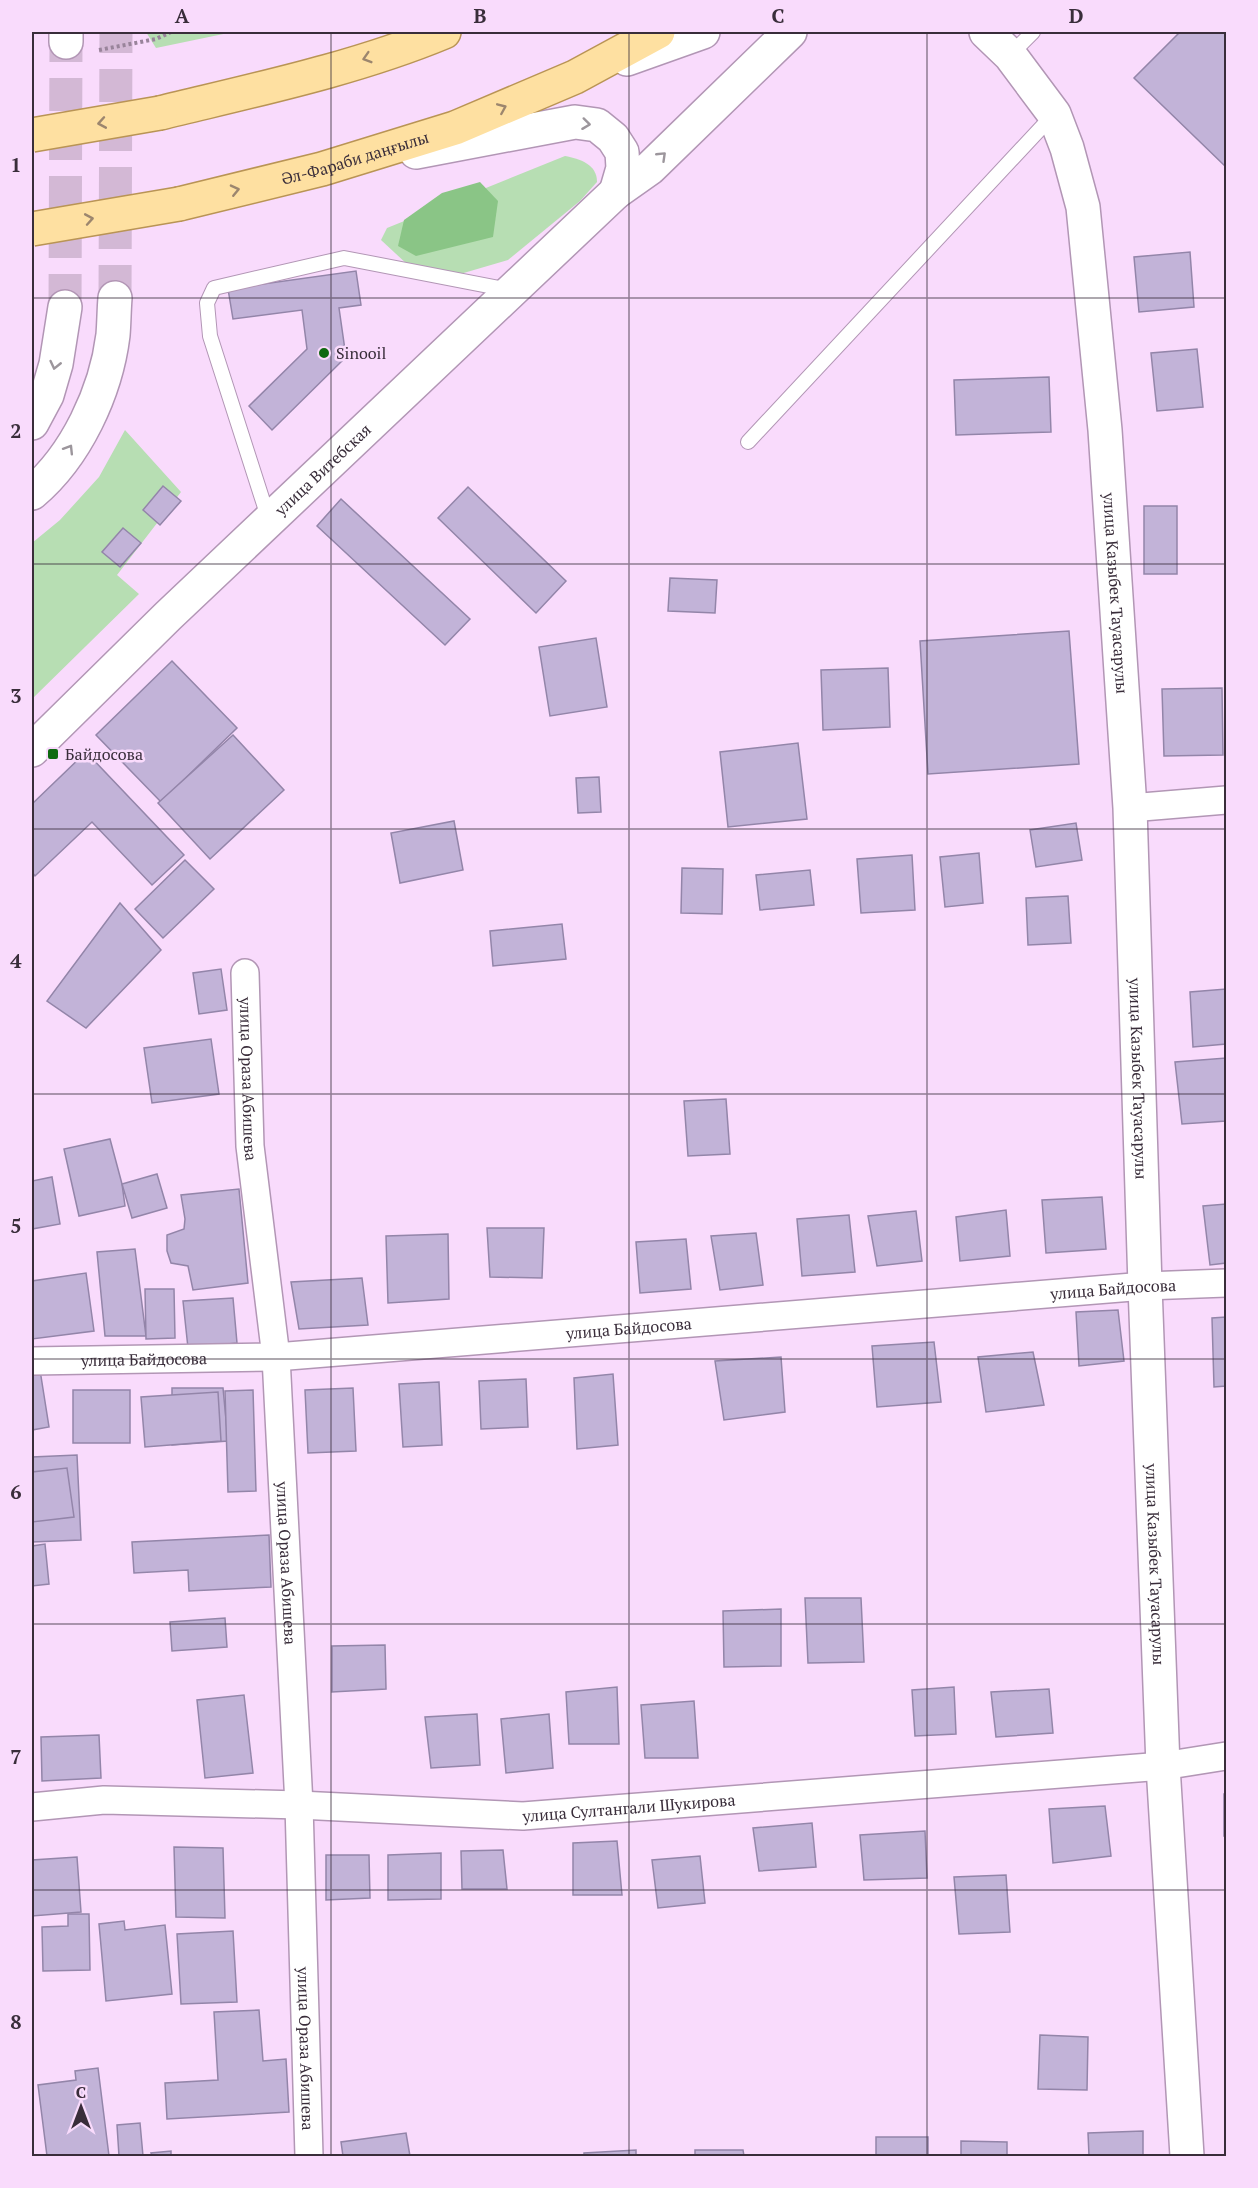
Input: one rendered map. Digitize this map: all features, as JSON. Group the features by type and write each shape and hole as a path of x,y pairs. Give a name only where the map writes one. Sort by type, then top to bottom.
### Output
{"main road":[{"name":"Әл-Фараби даңғылы","path":"32,228 178,204 322,169 455,128 575,77 658,32"},
{"path":"32,135 160,113 297,80 436,34"}],"street":[{"path":"575,77 703,32"},
{"name":"улица Витебская","path":"32,750 269,519 616,192 650,168 790,32"},
{"name":"улица Казыбек Тауасарулы","path":"986,32 1010,55 1054,114 1067,148 1083,207 1105,430 1130,808 1163,1766 1187,2157"},
{"path":"322,169 575,122 597,125 613,138 621,152 623,168 616,192"},
{"path":"32,494 67,454 89,414 104,378 113,336 115,298"},
{"path":"32,423 47,395 56,364 65,307"},
{"path":"1130,808 1227,800"},
{"name":"улица Ораза Абишева","path":"245,973 250,1146 276,1357 299,1805 309,2157"},
{"name":"улица Байдосова","path":"32,1361 276,1357 1145,1286 1227,1283"},
{"name":"улица Султангали Шукирова","path":"32,1808 104,1800 299,1805 523,1816 1163,1766 1227,1756"}],"lane":[{"path":"1010,55 1034,32"},
{"path":"748,442 1054,114"},
{"path":"269,519 210,336 207,303 214,288 344,258 513,291"}],"green space":[{"path":"146,32 233,32 156,48"},
{"path":"565,156 587,163 594,171 597,182 580,201 508,260 450,277 408,265 381,240 387,228"},
{"path":"480,182 498,201 493,237 416,256 398,246 404,220 442,193"},
{"path":"125,430 181,492 117,575 139,594 32,699 32,543 60,520 99,477"}],"building":[{"path":"1180,32 1226,32 1226,167 1134,78"},
{"path":"1190,252 1194,307 1139,312 1134,257"},
{"name":"Sinooil","path":"356,271 361,305 339,308 346,357 272,430 249,406 307,349 302,310 233,319 228,289"},
{"path":"1197,349 1203,407 1157,411 1151,353"},
{"path":"1049,377 1051,432 956,435 954,380"},
{"path":"163,486 181,501 160,525 143,510"},
{"path":"468,487 566,581 536,613 438,518"},
{"path":"341,499 470,619 445,645 317,526"},
{"path":"1144,506 1177,506 1177,574 1144,574"},
{"path":"123,528 141,543 120,567 102,552"},
{"path":"670,578 717,580 715,613 668,611"},
{"path":"1069,631 1079,764 928,774 920,641"},
{"path":"596,638 607,707 550,716 539,647"},
{"path":"172,661 237,728 161,802 96,735"},
{"path":"888,668 890,727 823,730 821,670"},
{"path":"1222,688 1223,755 1164,756 1162,689"},
{"path":"233,735 284,790 210,859 158,803"},
{"path":"798,743 807,819 728,827 720,752"},
{"path":"86,752 184,855 152,885 92,822 35,876 32,872 32,804"},
{"path":"599,777 601,812 578,813 576,778"},
{"path":"454,821 463,870 400,883 391,833"},
{"path":"1076,823 1082,860 1036,867 1030,830"},
{"path":"979,853 983,903 945,907 940,857"},
{"path":"912,855 915,910 861,913 857,859"},
{"path":"185,860 214,889 163,938 135,909"},
{"path":"682,868 723,869 722,914 681,913"},
{"path":"810,870 814,905 760,910 756,875"},
{"path":"1068,896 1071,943 1028,945 1026,898"},
{"path":"120,903 161,950 86,1028 47,1001"},
{"path":"562,924 566,959 493,966 490,931"},
{"path":"221,969 227,1010 199,1014 193,973"},
{"path":"1226,989 1226,1044 1193,1047 1190,992"},
{"path":"211,1039 219,1094 152,1103 144,1048"},
{"path":"1226,1058 1226,1121 1182,1124 1175,1062"},
{"path":"726,1099 730,1154 688,1156 684,1101"},
{"path":"110,1139 122,1184 125,1206 79,1216 64,1149"},
{"path":"157,1174 167,1208 132,1218 122,1184"},
{"path":"52,1177 60,1224 32,1229 32,1181"},
{"path":"239,1189 248,1283 193,1290 188,1266 171,1263 167,1251 167,1235 184,1229 185,1219 181,1195"},
{"path":"1102,1197 1106,1249 1046,1253 1042,1200"},
{"path":"1226,1204 1226,1263 1210,1265 1203,1206"},
{"path":"1006,1210 1010,1256 960,1261 956,1217"},
{"path":"916,1211 922,1261 877,1266 868,1216"},
{"path":"849,1215 855,1272 802,1276 797,1219"},
{"path":"487,1228 544,1228 542,1278 490,1277"},
{"path":"756,1233 763,1285 720,1290 711,1236"},
{"path":"448,1234 449,1299 388,1303 386,1236"},
{"path":"686,1239 691,1289 640,1293 636,1242"},
{"path":"135,1249 146,1336 105,1336 97,1252"},
{"path":"86,1273 94,1331 32,1339 32,1281"},
{"path":"362,1278 368,1325 299,1329 291,1282"},
{"path":"145,1289 174,1289 175,1338 146,1339"},
{"path":"233,1298 237,1343 188,1348 183,1301"},
{"path":"1118,1310 1124,1361 1079,1366 1076,1312"},
{"path":"1226,1317 1226,1386 1214,1387 1212,1318"},
{"path":"934,1342 941,1402 877,1407 872,1346"},
{"path":"1033,1352 1044,1405 986,1412 978,1357"},
{"path":"781,1357 785,1412 724,1420 715,1361"},
{"path":"40,1370 49,1427 32,1430 32,1371"},
{"path":"613,1374 618,1445 577,1449 574,1378"},
{"path":"526,1379 528,1427 481,1429 479,1381"},
{"path":"439,1382 442,1445 403,1447 399,1384"},
{"path":"172,1388 223,1388 228,1441 172,1445"},
{"path":"353,1388 356,1451 308,1453 305,1390"},
{"path":"73,1390 130,1390 130,1443 73,1443"},
{"path":"253,1390 256,1491 228,1492 225,1391"},
{"path":"218,1392 221,1441 145,1447 141,1397"},
{"path":"77,1455 81,1540 32,1542 32,1457"},
{"path":"67,1468 74,1517 32,1522 32,1472"},
{"path":"269,1535 271,1587 189,1591 188,1570 134,1573 132,1542"},
{"path":"45,1544 49,1584 32,1586 32,1546"},
{"path":"805,1598 861,1598 864,1662 808,1663"},
{"path":"781,1609 781,1666 724,1667 723,1611"},
{"path":"225,1618 227,1647 172,1651 170,1622"},
{"path":"385,1645 386,1689 332,1692 332,1646"},
{"path":"617,1687 619,1744 569,1744 566,1692"},
{"path":"954,1687 956,1734 915,1736 912,1690"},
{"path":"1049,1689 1053,1733 996,1737 991,1692"},
{"path":"244,1695 253,1773 205,1778 197,1700"},
{"path":"694,1701 698,1758 645,1758 641,1705"},
{"path":"477,1714 480,1765 431,1768 425,1717"},
{"path":"549,1714 553,1768 506,1773 501,1719"},
{"path":"99,1735 101,1778 42,1781 41,1737"},
{"path":"1224,1794 1226,1794 1226,1836 1224,1836"},
{"path":"1105,1806 1111,1856 1053,1863 1049,1809"},
{"path":"812,1823 816,1867 759,1871 753,1828"},
{"path":"925,1831 927,1878 864,1880 860,1835"},
{"path":"617,1841 622,1895 573,1895 573,1843"},
{"path":"174,1847 223,1848 225,1918 176,1917"},
{"path":"503,1850 507,1889 462,1889 461,1851"},
{"path":"441,1853 441,1899 388,1900 388,1855"},
{"path":"326,1855 369,1855 370,1898 326,1900"},
{"path":"700,1856 705,1903 658,1908 652,1860"},
{"path":"77,1857 81,1912 32,1916 32,1860"},
{"path":"1006,1875 1010,1932 959,1934 954,1877"},
{"path":"68,1914 89,1914 90,1970 43,1971 42,1927 68,1926"},
{"path":"124,1921 125,1930 165,1925 172,1994 106,2001 99,1924"},
{"path":"233,1931 237,2002 181,2004 177,1934"},
{"path":"259,2010 263,2061 286,2059 289,2112 167,2119 165,2083 218,2080 214,2012"},
{"path":"1040,2035 1088,2037 1087,2090 1038,2089"},
{"path":"98,2068 109,2156 47,2156 38,2085 76,2080 75,2071"},
{"path":"140,2123 143,2156 119,2156 117,2125"},
{"path":"1143,2131 1143,2156 1089,2156 1088,2133"},
{"path":"406,2133 410,2156 343,2156 341,2142"},
{"path":"876,2137 928,2137 928,2156 876,2156"},
{"path":"961,2141 1007,2142 1007,2156 961,2156"},
{"path":"636,2150 636,2156 584,2156 584,2153"},
{"path":"695,2150 743,2150 744,2156 695,2156"},
{"path":"171,2151 171,2156 152,2156 151,2153"}],"tunnel":[{"path":"115,298 116,32"},
{"path":"65,307 66,42"}],"place":[{"name":"Sinooil","path":"324,353"},
{"name":"Байдосова","path":"53,754"}]}
